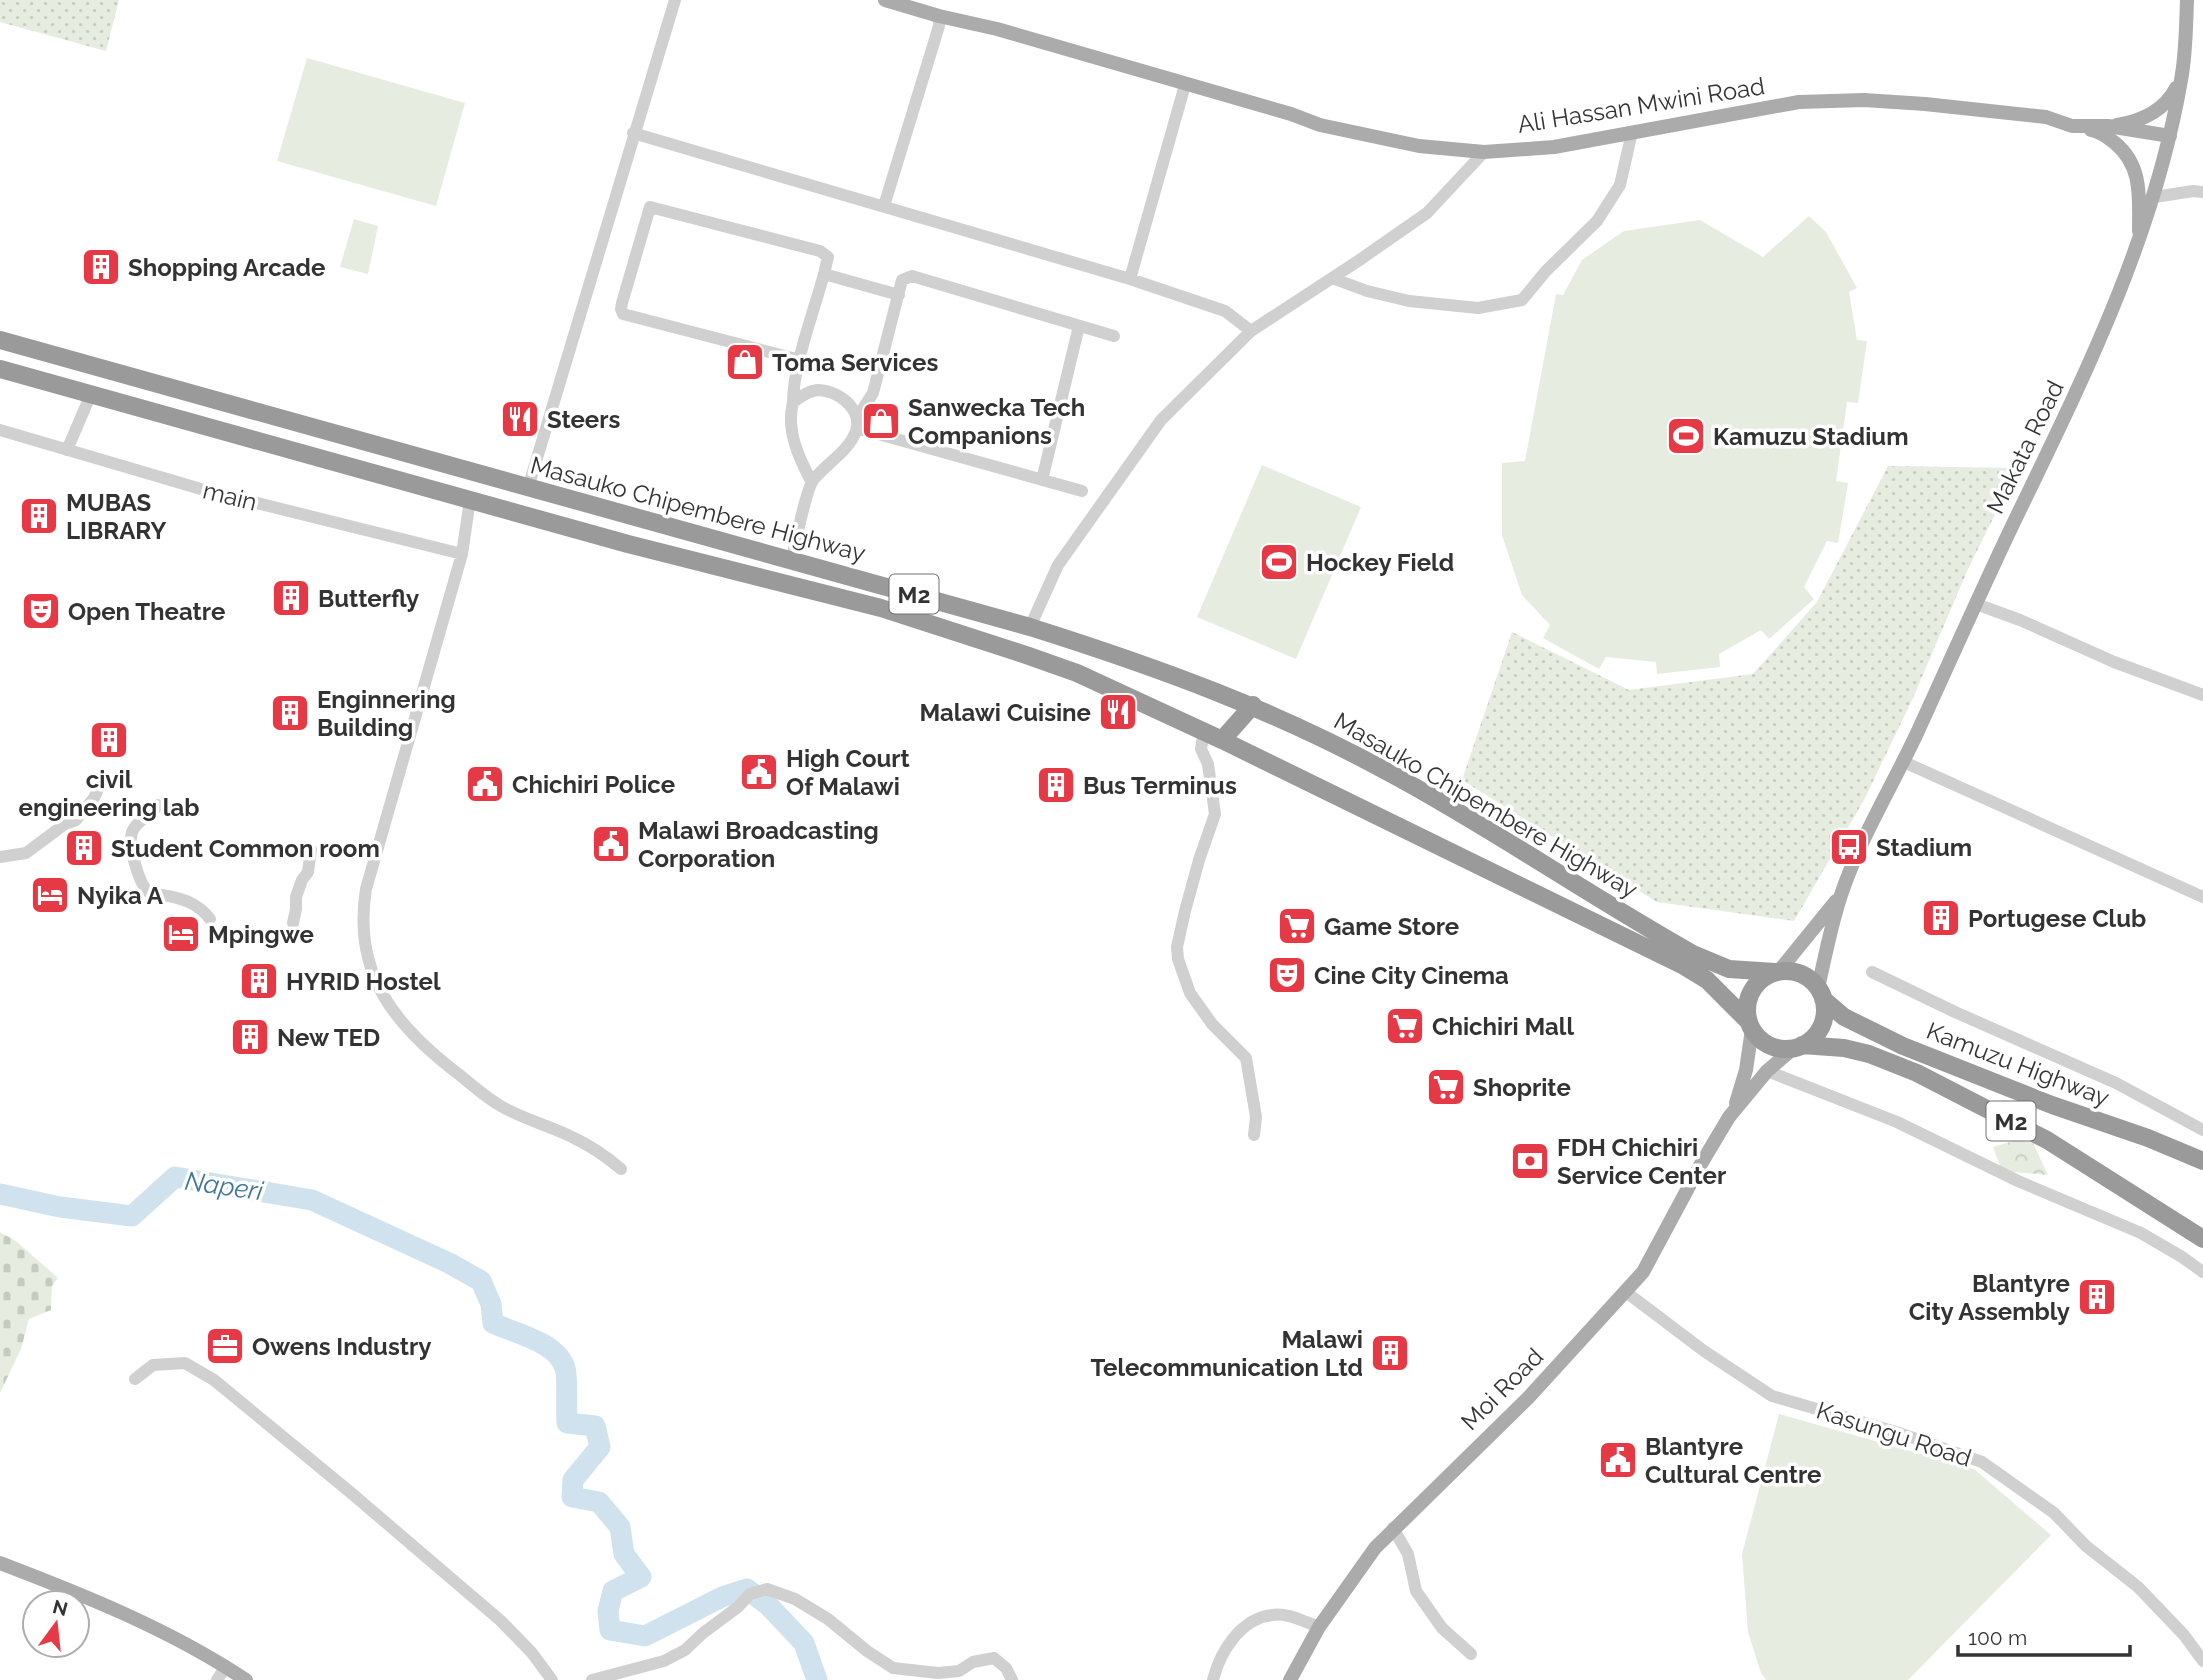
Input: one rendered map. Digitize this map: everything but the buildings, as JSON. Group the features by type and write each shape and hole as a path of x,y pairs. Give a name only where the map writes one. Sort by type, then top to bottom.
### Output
{"highway":[{"name":"Masauko Chipembere Highway","path":"0,340 1030,627 1138,661 1252,705 1397,777 1693,954 1729,969 1777,972"},
{"path":"61,386 44,368 49,360 62,357"},
{"name":"Masauko Chipembere Highway","path":"0,369 628,544 881,608 949,628 1077,673 1222,740 1684,966 1707,980 1751,1026"},
{"path":"1222,740 1252,705"},
{"path":"1751,1026 1747,1010 1749,997 1764,977 1777,972"},
{"name":"M2","path":"1777,972 1794,972 1808,978 1821,994"},
{"path":"1799,1046 1814,1037 1821,1026 1825,1013 1821,994"},
{"name":"Kamuzu Highway","path":"1821,994 1844,1017 1903,1046 2203,1161"},
{"name":"M2","path":"1751,1026 1760,1039 1771,1045 1783,1048 1799,1046"},
{"name":"Kamuzu Highway","path":"1799,1046 1844,1048 1869,1054 1917,1073 2048,1140 2203,1238"}],"main road":[{"name":"Ali Hassan Mwini Road","path":"885,0 997,29 1291,114 1320,125 1419,146 1484,152 1554,147 1799,102 1864,100 2046,117 2072,126 2108,127 2169,136"},
{"name":"Makata Road","path":"1821,994 1842,894 2012,526 2054,444 2101,338 2140,239 2155,197 2182,77 2187,0"},
{"path":"2108,127 2141,118 2164,106 2182,77"},
{"path":"2072,126 2104,134 2133,163 2138,182 2140,239"},
{"name":"Makata Road","path":"1777,972 1842,894"},
{"path":"1730,1117 1746,1070 1751,1026"},
{"path":"1730,1117 1767,1071 1799,1046"},
{"name":"Moi Road","path":"1290,1680 1319,1627 1375,1548 1528,1398 1643,1272 1701,1164 1730,1117"},
{"path":"0,1563 123,1613 246,1680"}],"street":[{"path":"528,488 675,0"},
{"path":"884,206 939,26 939,16"},
{"path":"1130,279 1185,85"},
{"path":"1332,278 1367,291 1409,301 1478,308 1522,300 1546,271 1597,221 1620,185 1632,132"},
{"path":"633,133 1130,279 1225,311 1251,331"},
{"path":"1030,627 1058,565 1161,420 1251,331 1427,213 1484,152"},
{"path":"2155,197 2203,192"},
{"path":"800,360 623,314 622,303 650,207 820,251 828,257 793,386 790,414 791,429 799,456 811,481"},
{"path":"824,274 899,295"},
{"path":"791,562 811,481 851,442 857,423 873,393 902,280 912,276 1114,336"},
{"path":"1042,480 1079,326"},
{"path":"793,402 818,390 841,396 850,404 857,423"},
{"path":"67,450 91,394"},
{"path":"857,423 1082,491"},
{"name":"main","path":"0,429 201,489 462,554"},
{"path":"470,500 462,554 366,889 361,918 366,947 381,995 410,1033 433,1055 499,1105 574,1138 621,1169"},
{"path":"1976,604 2020,620 2114,662 2203,695"},
{"path":"1203,732 1201,749 1208,764 1216,814 1199,860 1185,911 1177,947 1178,959 1190,993 1212,1024 1246,1058 1256,1117 1254,1136"},
{"path":"1903,762 2203,897"},
{"path":"0,857 26,853 65,824 76,820 94,798 99,787"},
{"path":"158,805 154,812 141,819 132,833 140,880 150,894 191,902 203,909 210,919"},
{"path":"293,923 296,897 308,872 311,850"},
{"path":"1872,972 2116,1083 2203,1130"},
{"path":"1767,1071 1897,1122 2018,1181 2141,1233 2203,1272"},
{"name":"Kasungu Road","path":"1626,1292 1704,1352 1772,1396 1896,1432 1982,1462 2053,1513 2086,1546 2138,1587 2184,1635 2203,1661"},
{"path":"135,1379 153,1365 184,1363 214,1380 351,1492 501,1621 532,1653 552,1680"},
{"path":"1393,1528 1408,1554 1416,1591 1442,1628 1471,1654"},
{"path":"592,1680 664,1661 685,1650 750,1594 767,1589 795,1599 828,1619 893,1668 938,1673 959,1671 973,1662 994,1658 1006,1668 1012,1680"},
{"path":"1213,1680 1217,1664 1232,1639 1248,1625 1271,1615 1287,1616 1319,1627"},
{"path":"218,1680 226,1667"}],"green space":[{"path":"0,0 119,0 106,51 0,22"},
{"path":"307,58 465,103 436,206 277,161"},
{"name":"Kamuzu Stadium","path":"1809,216 1826,232 1857,288 1849,292 1857,340 1867,341 1858,403 1847,402 1836,481 1848,483 1838,543 1827,541 1804,587 1814,599 1769,639 1761,630 1719,654 1720,667 1657,674 1656,662 1606,657 1599,669 1543,638 1550,625 1522,595 1502,535 1502,463 1525,461 1556,294 1563,295 1582,260 1624,231 1700,220 1763,257"},
{"path":"354,219 378,226 368,274 340,267"},
{"name":"Hockey Field","path":"1262,465 1361,507 1296,659 1197,617"},
{"path":"1888,466 2018,468 1968,569 1913,698 1864,800 1794,921 1657,902 1462,780 1512,632 1629,690 1753,674 1817,602"},
{"path":"2017,1140 2033,1143 2048,1175 2002,1171 1993,1147"},
{"path":"0,1232 16,1241 58,1278 52,1286 51,1310 29,1319 21,1349 0,1393"},
{"path":"1779,1414 1974,1469 2051,1535 1908,1680 1766,1680 1761,1673 1748,1632 1742,1554"}],"waterway":[{"name":"Naperi","path":"0,1194 60,1207 132,1216 175,1177 312,1200 449,1263 481,1281 491,1304 493,1323 545,1345 561,1359 566,1372 567,1423 595,1426 600,1447 573,1480 572,1497 599,1502 620,1527 624,1554 641,1577 613,1591 608,1611 610,1630 645,1636 722,1597 747,1589 769,1606 804,1643 817,1680"}],"place":[{"name":"Shopping Arcade","path":"101,267"},
{"name":"Toma Services","path":"745,362"},
{"name":"Steers","path":"520,419"},
{"name":"Sanwecka Tech Companions","path":"881,421"},
{"name":"Kamuzu Stadium","path":"1686,436"},
{"name":"MUBAS LIBRARY","path":"39,516"},
{"name":"Hockey Field","path":"1279,562"},
{"name":"Butterfly","path":"291,598"},
{"name":"Open Theatre","path":"41,611"},
{"name":"Malawi Cuisine","path":"1118,712"},
{"name":"Enginnering Building","path":"290,713"},
{"name":"civil engineering lab","path":"109,740"},
{"name":"High Court Of Malawi","path":"759,772"},
{"name":"Chichiri Police","path":"485,784"},
{"name":"Bus Terminus","path":"1056,785"},
{"name":"Malawi Broadcasting Corporation","path":"611,844"},
{"name":"Stadium","path":"1849,847"},
{"name":"Student Common room","path":"84,848"},
{"name":"Nyika A","path":"50,895"},
{"name":"Portugese Club","path":"1941,918"},
{"name":"Game Store","path":"1297,926"},
{"name":"Mpingwe","path":"181,934"},
{"name":"Cine City Cinema","path":"1287,975"},
{"name":"HYRID Hostel","path":"259,981"},
{"name":"Chichiri Mall","path":"1405,1026"},
{"name":"New TED","path":"250,1037"},
{"name":"Shoprite","path":"1446,1087"},
{"name":"FDH Chichiri Service Center","path":"1530,1161"},
{"name":"Blantyre City Assembly","path":"2097,1297"},
{"name":"Owens Industry","path":"225,1346"},
{"name":"Malawi Telecommunication Ltd","path":"1390,1353"},
{"name":"Blantyre Cultural Centre","path":"1618,1460"}]}
